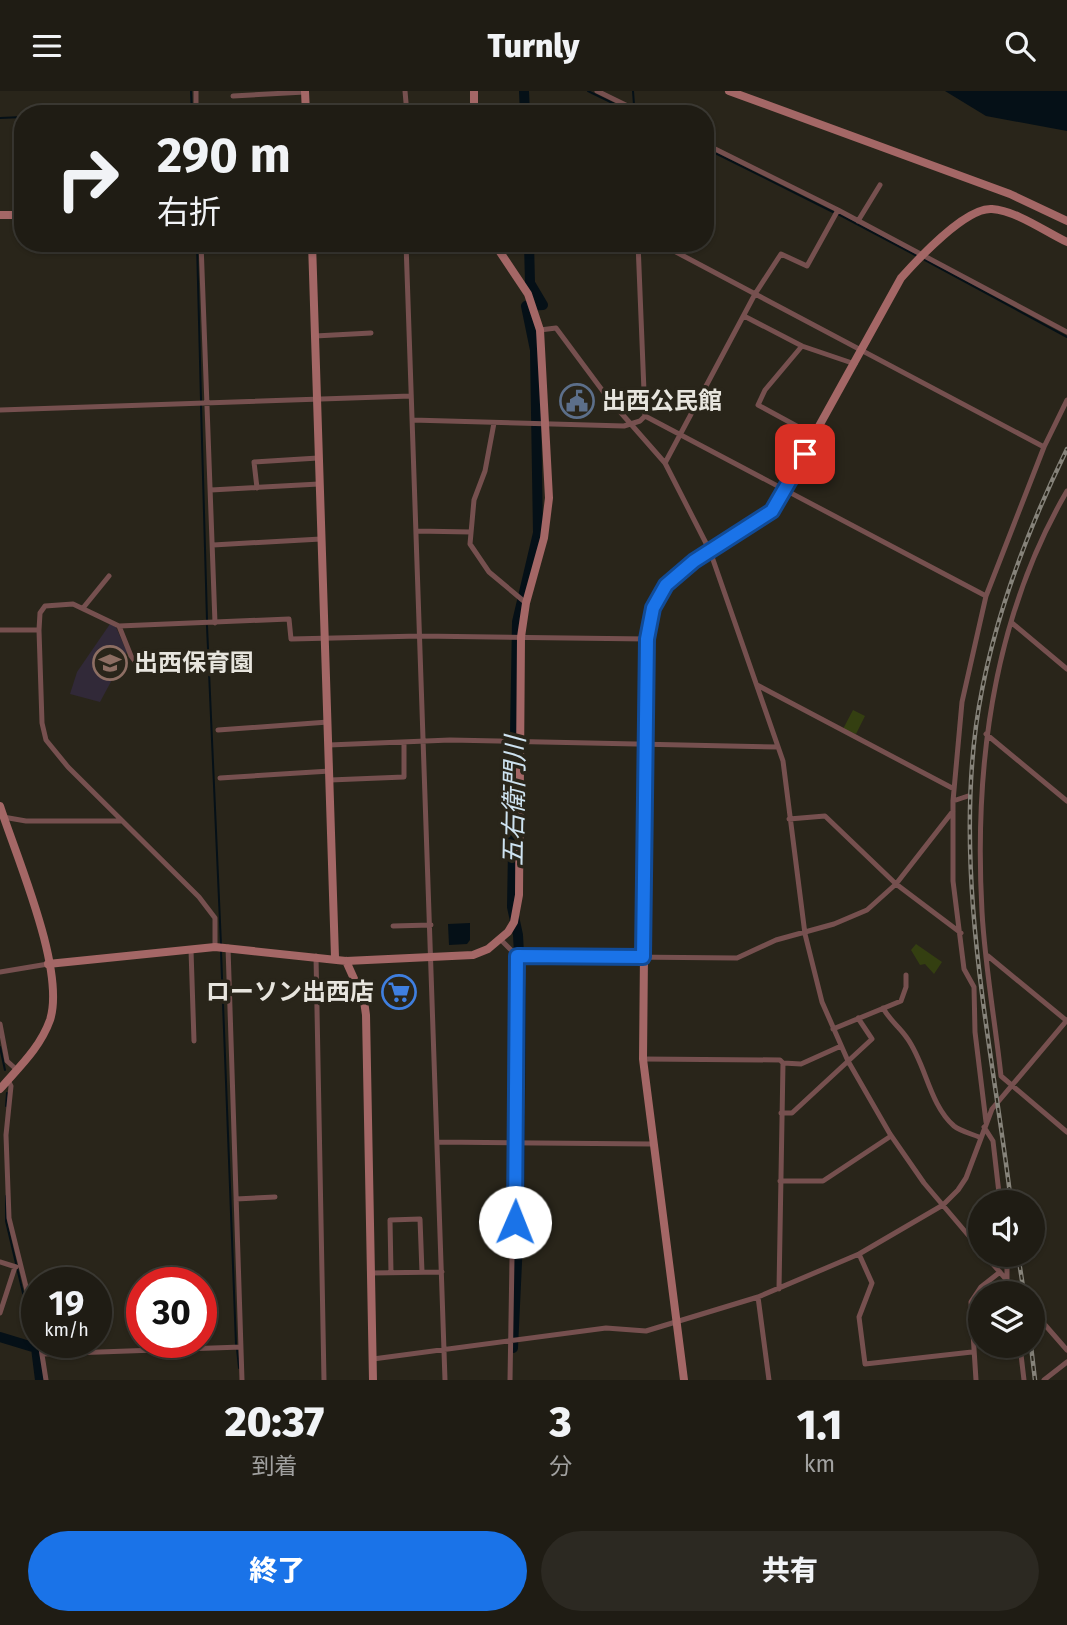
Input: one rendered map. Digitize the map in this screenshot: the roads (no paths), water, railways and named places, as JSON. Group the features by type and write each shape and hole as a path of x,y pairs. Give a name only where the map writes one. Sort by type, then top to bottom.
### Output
{"street":[{"path":"597,91 626,105"},
{"path":"729,91 1010,194 1067,221"},
{"path":"233,96 305,92"},
{"path":"714,148 838,210 1067,333"},
{"path":"858,221 880,185"},
{"path":"684,1380 643,1059 647,639 653,608 666,585 678,573 772,511 863,351 901,278 922,255 974,213 988,208 1004,211 1067,242"},
{"path":"664,463 755,294 782,254 807,266 838,210"},
{"path":"201,252 215,623"},
{"path":"312,252 335,957"},
{"path":"406,252 445,1380"},
{"path":"0,972 48,964 215,947 335,957 346,961 432,959 473,955 501,940 514,922 519,895 521,637 526,603 544,538 548,507 540,330 528,294 500,252"},
{"path":"638,252 645,416"},
{"path":"676,252 1044,447"},
{"path":"744,316 802,346 855,364"},
{"path":"540,330 556,328 608,398 664,463 710,551 778,747 805,934 822,1002 848,1061 891,1136 968,1235"},
{"path":"314,336 371,333"},
{"path":"802,346 765,390 758,405 815,436"},
{"path":"0,410 411,396"},
{"path":"999,1190 993,1141 985,1124 975,1032 974,987 964,969 953,881 954,789 962,702 986,596 1044,447 1067,400"},
{"path":"412,420 545,426 631,424 645,416"},
{"path":"645,416 986,596"},
{"path":"494,423 485,471 474,500 470,544 480,561 526,603"},
{"path":"257,488 254,462 318,458"},
{"path":"211,490 319,484"},
{"path":"1067,491 1025,585 1012,623 997,677 986,734 981,792 982,914 1001,1076 1067,1132"},
{"path":"416,531 471,532"},
{"path":"213,545 321,539"},
{"path":"83,608 108,576"},
{"path":"215,947 215,918 199,897 68,767 46,740 42,723 39,630 40,613 46,606 61,603 83,608 119,626 289,619 292,639 420,636 647,639"},
{"path":"1012,623 1067,669"},
{"path":"119,626 138,666"},
{"path":"0,630 39,630"},
{"path":"757,685 954,789"},
{"path":"218,730 328,722"},
{"path":"986,734 1067,801"},
{"path":"329,745 423,741 778,747"},
{"path":"220,778 330,775 404,777 404,742"},
{"path":"953,801 981,792"},
{"path":"0,806 35,908 52,989 51,1017 40,1042 0,1089"},
{"path":"501,940 517,956 737,958 775,940 805,934 867,910 896,884 953,811"},
{"path":"789,819 825,816 896,884 961,933"},
{"path":"2,817 39,822 122,821"},
{"path":"393,926 431,925"},
{"path":"228,947 242,1380"},
{"path":"191,950 194,1041"},
{"path":"316,956 324,1380"},
{"path":"510,1380 517,956"},
{"path":"373,1359 606,1328 646,1331 779,1289 859,1254 943,1205 966,1178 979,1137 992,1109 1067,1020 988,956"},
{"path":"346,961 366,1015 373,1380"},
{"path":"355,980 358,968 365,961"},
{"path":"833,1028 901,1001 906,987 906,975"},
{"path":"883,1008 891,1023 906,1036 926,1072 933,1095 954,1127 979,1137"},
{"path":"781,1113 792,1113 872,1039 858,1019"},
{"path":"0,1024 7,1061 17,1070"},
{"path":"643,1059 780,1060 783,1063 801,1064 841,1046"},
{"path":"779,1289 783,1063"},
{"path":"8,1080 11,1086 3,1134 9,1218 21,1280"},
{"path":"780,1181 823,1181 891,1136"},
{"path":"437,1142 652,1144"},
{"path":"236,1199 275,1197"},
{"path":"391,1273 390,1220 421,1219 422,1272"},
{"path":"859,1254 872,1283 859,1317 865,1364 968,1352"},
{"path":"0,1262 17,1267"},
{"path":"0,1313 17,1267"},
{"path":"996,1267 1007,1281"},
{"path":"1007,1267 1007,1281"},
{"path":"371,1273 442,1272"},
{"path":"989,1281 1000,1272"},
{"path":"758,1297 769,1380"},
{"path":"1045,1324 1066,1347"},
{"path":"112,1352 241,1347"},
{"path":"43,1358 46,1380"},
{"path":"973,1358 976,1380"},
{"path":"1021,1358 1024,1380"},
{"path":"1044,1380 1067,1362"}],"waterway":[{"path":"191,91 192,105"},
{"name":"五右衛門川","path":"524,91 525,105"},
{"path":"588,91 617,105"},
{"path":"633,91 634,105"},
{"path":"0,118 14,117"},
{"path":"714,152 833,212"},
{"path":"838,214 917,256"},
{"path":"197,252 201,400"},
{"name":"五右衛門川","path":"513,1348 519,1220 521,992 518,935 512,907 517,622 538,533 535,350 526,306 543,305 530,283 529,252"},
{"path":"925,260 1067,337"},
{"path":"201,405 207,620"},
{"path":"207,626 221,945"},
{"path":"221,951 236,1344"},
{"path":"0,1047 5,1070"},
{"path":"6,1106 7,1093"},
{"path":"6,1196 6,1221 21,1284"},
{"path":"0,1337 36,1348 40,1380"},
{"path":"237,1349 239,1368"}],"railway":[{"path":"1009,1190 978,965 970,845 971,786 982,690 999,619 1023,549 1067,449"},
{"path":"1020,1267 1022,1281"},
{"path":"1032,1358 1035,1380"}],"place":[{"name":"出西公民館","path":"577,401"},
{"name":"出西保育園","path":"110,663"},
{"name":"ローソン出西店","path":"399,992"}]}
